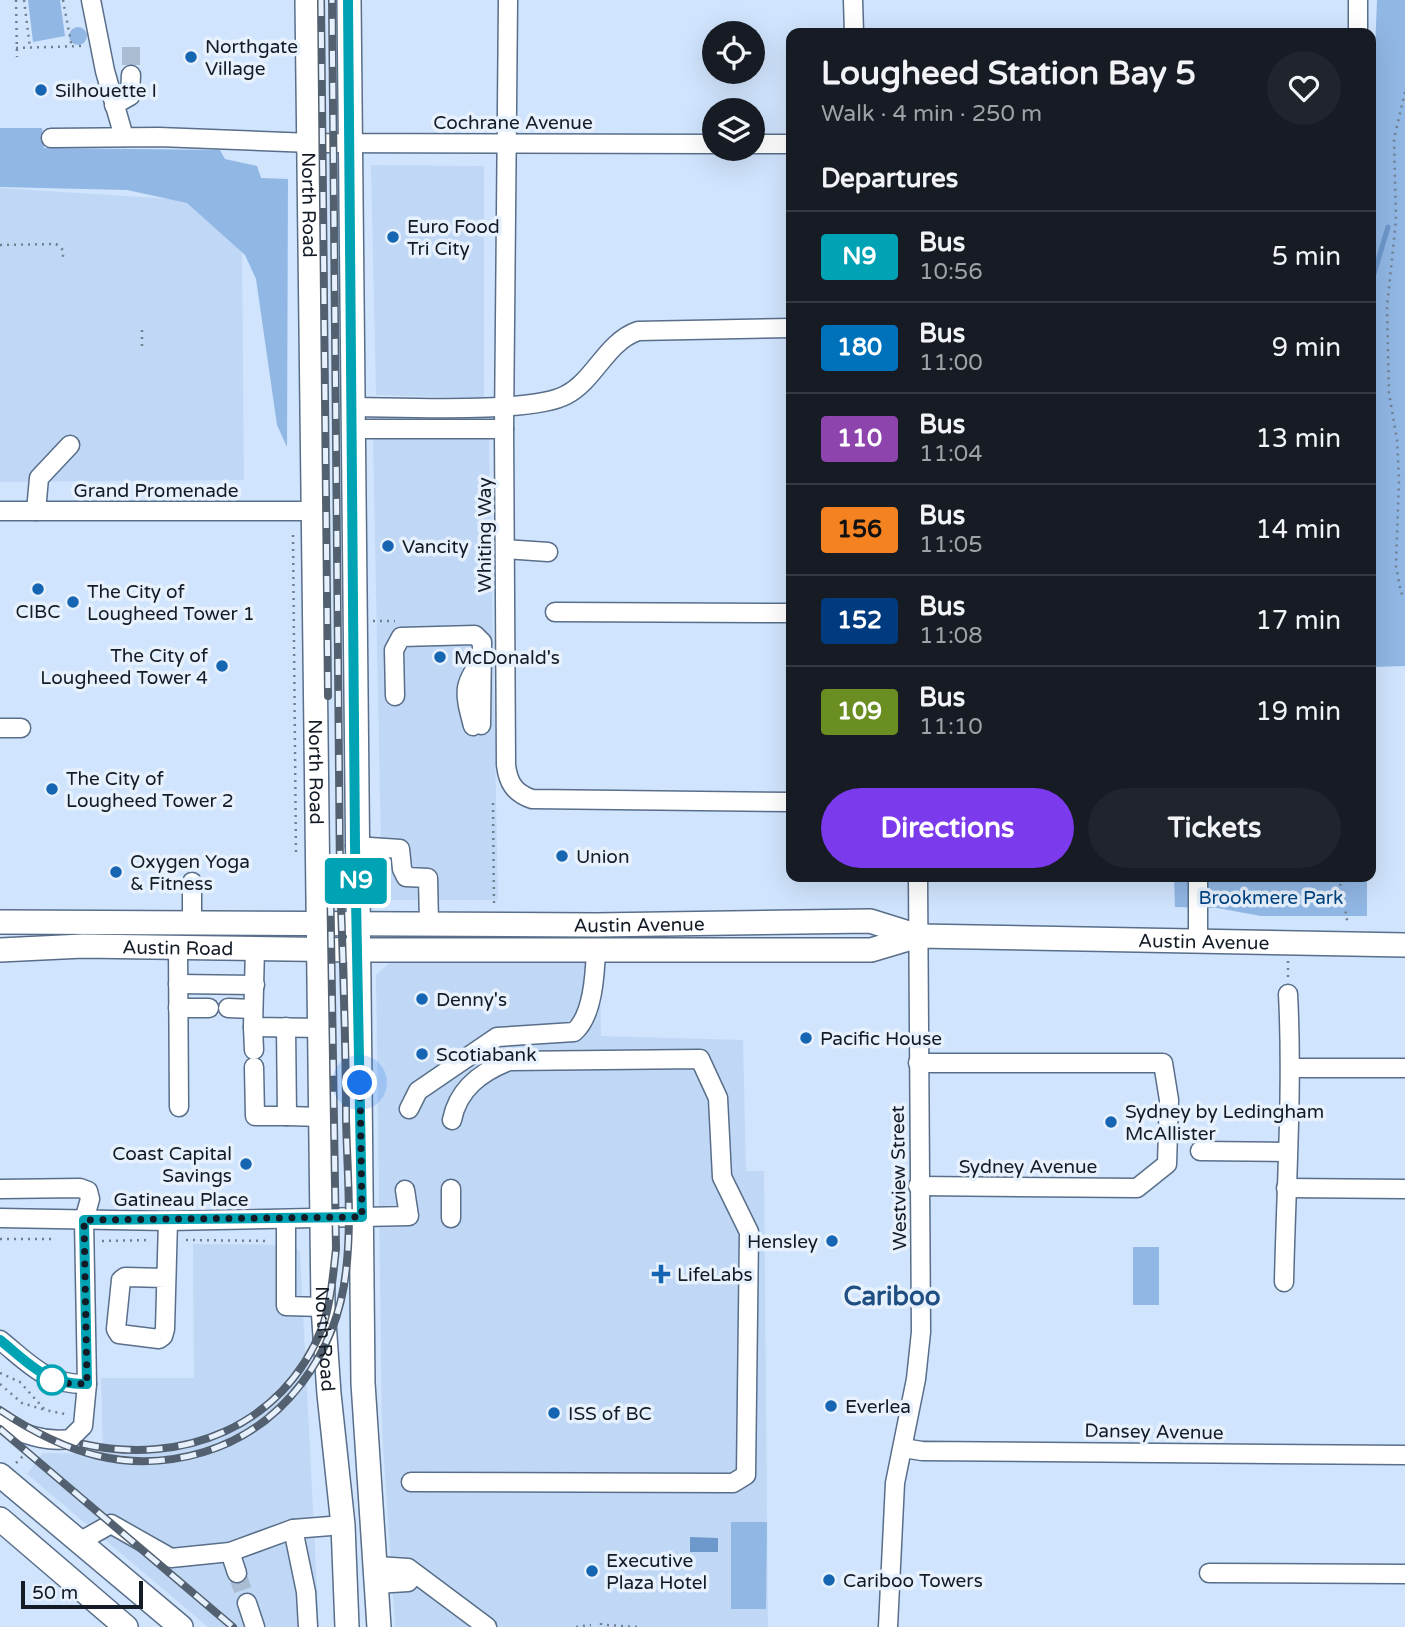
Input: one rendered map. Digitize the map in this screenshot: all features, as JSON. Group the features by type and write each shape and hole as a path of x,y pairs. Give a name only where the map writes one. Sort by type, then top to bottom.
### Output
{"main road":[{"name":"North Road","path":"307,0 311,143 311,511 322,1028 323,1307 343,1525 348,1627"},
{"name":"North Road","path":"349,0 355,846 363,1382 379,1627"},
{"name":"Austin Avenue","path":"356,922 596,925 870,921 918,936 1405,945"},
{"name":"Austin Road","path":"0,922 356,922"},
{"path":"596,925 596,950"},
{"name":"Austin Avenue","path":"357,950 871,950 918,936"},
{"name":"Austin Road","path":"0,950 83,946 357,950"},
{"path":"6,1472 79,1542 181,1627"},
{"path":"0,1519 126,1627"},
{"path":"346,1584 376,1575"}],"street":[{"path":"91,0 114,105 124,137"},
{"name":"Whiting Way","path":"508,0 504,429 506,765 509,781 516,791 525,797 543,799 786,802"},
{"path":"853,0 854,28"},
{"path":"1358,0 1358,28"},
{"path":"114,105 130,96 131,75"},
{"name":"Cochrane Avenue","path":"51,138 124,137 159,128 311,143 702,144"},
{"path":"765,144 786,144"},
{"path":"352,418 547,402 570,393 619,341 638,331 786,328"},
{"path":"352,418 504,429"},
{"path":"36,511 39,478 70,445"},
{"name":"Grand Promenade","path":"0,511 311,511"},
{"path":"505,550 548,552"},
{"path":"555,612 786,613"},
{"path":"394,696 394,650 401,637 475,635 482,642 477,726"},
{"path":"0,728 21,728"},
{"path":"355,846 400,849 402,873 406,877 428,878 429,923"},
{"path":"192,882 192,921"},
{"path":"918,882 918,936"},
{"path":"1198,882 1198,940"},
{"name":"Westview Street","path":"888,1627 892,1604 893,1508 921,1332 918,936"},
{"path":"178,948 179,1107"},
{"path":"255,948 255,1116 321,1117"},
{"path":"410,1109 418,1091 498,1037 574,1032 581,1027 593,984 596,950"},
{"path":"178,984 255,985"},
{"path":"1284,1282 1286,1152 1291,1068 1288,994"},
{"path":"178,1008 219,1008 286,1027 322,1028"},
{"path":"286,1027 287,1116"},
{"path":"411,1482 733,1483 746,1475 750,1232 722,1177 718,1098 700,1059 509,1061 485,1070 456,1101 452,1120"},
{"name":"Sydney Avenue","path":"918,1063 1163,1063 1169,1100 1167,1164 1137,1188 918,1186"},
{"path":"1291,1068 1405,1068"},
{"path":"1200,1151 1286,1152"},
{"path":"1286,1188 1405,1189"},
{"path":"0,1189 85,1189 90,1199 84,1220 86,1416 79,1433 70,1439 49,1439 24,1433 0,1419"},
{"path":"451,1218 452,1189"},
{"name":"Gatineau Place","path":"0,1218 168,1221 409,1216 405,1190"},
{"path":"286,1219 286,1306 323,1307"},
{"path":"166,1278 168,1221"},
{"path":"0,1340 48,1379 59,1383 87,1384"},
{"name":"Dansey Avenue","path":"903,1448 922,1451 1405,1455"},
{"path":"79,1542 111,1524 170,1558 230,1552 293,1530 343,1525"},
{"path":"293,1530 306,1592 308,1627"},
{"path":"230,1552 237,1573"},
{"path":"1209,1573 1405,1574"},
{"path":"376,1575 408,1581 415,1574 487,1627"},
{"path":"247,1603 255,1627"}],"path":[{"path":"16,0 16,57"},
{"path":"24,0 30,48"},
{"path":"63,0 72,48"},
{"path":"16,48 85,46"},
{"path":"1405,92 1394,139 1396,220 1388,307 1389,393 1397,440 1399,479 1396,566 1401,593 1405,596"},
{"path":"0,244 56,244 63,250 64,261"},
{"path":"142,330 142,347"},
{"path":"294,712 295,739"},
{"path":"493,803 494,904"},
{"path":"1340,882 1352,944"},
{"path":"1288,944 1288,994"},
{"path":"0,1239 54,1239"},
{"path":"102,1241 286,1241"},
{"path":"45,1410 20,1382 1,1374 1,1384 22,1403 45,1410 65,1414"},
{"path":"6,1472 28,1450"},
{"path":"576,1627 591,1625"},
{"path":"607,1625 637,1627"}],"shaded area":[{"path":"371,165 484,166 484,398 376,395"},
{"path":"0,188 188,200 242,248 244,480 0,482"},
{"path":"373,438 489,439 498,900 382,900"},
{"path":"390,962 600,962 601,1036 743,1040 746,1171 764,1171 768,1627 395,1627 382,1432 376,975"},
{"path":"193,1244 294,1245 300,1252 319,1627 208,1627 27,1474 43,1453 103,1454 101,1378 194,1378"},
{"path":"690,1537 718,1538 718,1552 690,1552"}],"green space":[{"path":"28,0 60,0 65,36 33,42"},
{"path":"1377,0 1405,0 1405,666 1376,667 1376,28"},
{"path":"78,27 84,30 87,36 84,42 78,45 72,42 69,36 72,30"},
{"path":"0,128 42,128 44,148 220,150 225,159 257,166 261,178 288,179 287,447 277,425 256,279 245,255 187,203 127,190 0,187"},
{"name":"Brookmere Park","path":"1174,882 1367,882 1367,916 1261,916 1217,908 1175,907"},
{"path":"1133,1247 1159,1247 1159,1305 1133,1305"},
{"path":"731,1522 767,1522 766,1609 731,1609"}],"waterway":[{"path":"1376,267 1388,227"}],"tunnel":[{"path":"131,47 131,75"},
{"path":"237,1573 247,1603"}],"railway":[{"path":"321,0 328,696"},
{"path":"0,1410 48,1438 97,1456 149,1461 176,1459 204,1452 233,1441 282,1406 302,1383 318,1358 341,1301 348,1252 349,1214 340,879 332,0"},
{"path":"83,1444 120,1449 157,1449 192,1443 225,1431 255,1414 282,1391 305,1362 322,1328 330,1299 336,1249 330,871"},
{"path":"0,1429 233,1627"}],"bus line":[{"name":"N9","path":"0,1340 48,1379 59,1383 87,1384 84,1220 362,1217 355,846 348,0"}],"place":[{"name":"Northgate Village","path":"191,57"},
{"name":"Silhouette I","path":"41,90"},
{"name":"Euro Food Tri City","path":"393,237"},
{"name":"Vancity","path":"388,546"},
{"name":"CIBC","path":"38,589"},
{"name":"The City of Lougheed Tower 1","path":"73,602"},
{"name":"McDonald's","path":"440,657"},
{"name":"The City of Lougheed Tower 4","path":"222,666"},
{"name":"The City of Lougheed Tower 2","path":"52,789"},
{"name":"Union","path":"562,856"},
{"name":"Oxygen Yoga & Fitness","path":"116,872"},
{"name":"Denny's","path":"422,999"},
{"name":"Pacific House","path":"806,1038"},
{"name":"Scotiabank","path":"422,1054"},
{"name":"Sydney by Ledingham McAllister","path":"1111,1122"},
{"name":"Coast Capital Savings","path":"246,1164"},
{"name":"Hensley","path":"832,1241"},
{"name":"LifeLabs","path":"661,1274"},
{"name":"Everlea","path":"831,1406"},
{"name":"ISS of BC","path":"554,1413"},
{"name":"Executive Plaza Hotel","path":"592,1571"},
{"name":"Cariboo Towers","path":"829,1580"}],"district":[{"name":"Cariboo","path":"892,1296"}],"route":[{"path":"52,1380 48,1379 59,1383 87,1384 84,1220 362,1217 360,1083"}]}
